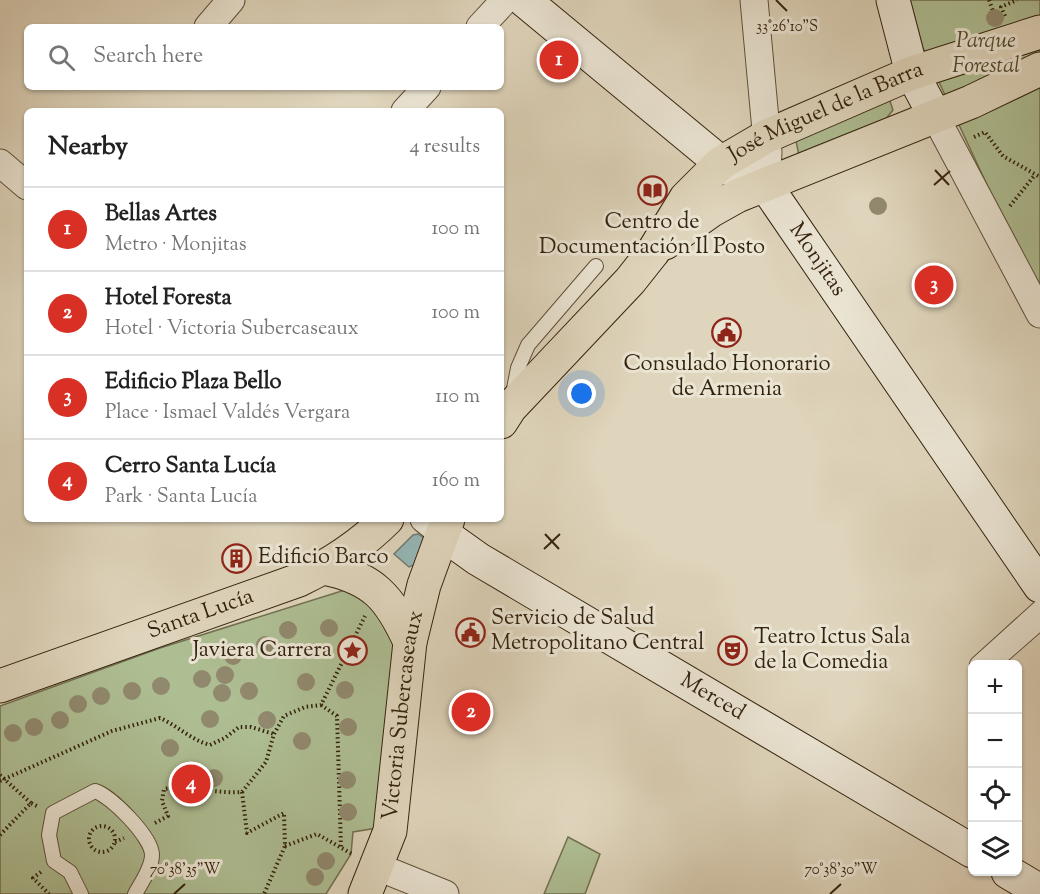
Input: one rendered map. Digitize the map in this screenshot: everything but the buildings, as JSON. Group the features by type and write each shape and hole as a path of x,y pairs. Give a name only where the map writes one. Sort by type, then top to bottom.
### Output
{"main road":[{"path":"524,0 721,163 740,175 766,186"},
{"path":"893,0 912,73 935,116"},
{"name":"José Miguel de la Barra","path":"504,414 596,319 653,252 686,198 721,163 767,136 912,73 1040,32"},
{"name":"José Miguel de la Barra","path":"653,252 712,210 737,196 935,116 1040,69"},
{"name":"Monjitas","path":"766,186 1040,586"},
{"name":"Santa Lucía","path":"0,686 271,592 324,568 361,543 384,522"},
{"name":"Victoria Subercaseaux","path":"365,872 390,831 395,803 410,642 438,524"},
{"name":"Merced","path":"438,524 478,559 968,849"},
{"path":"324,568 359,578 382,593 394,607 410,642"},
{"path":"1015,876 1040,891"}],"street":[{"path":"211,24 231,0"},
{"path":"483,24 505,0"},
{"path":"754,0 767,136 766,186"},
{"path":"408,108 424,90"},
{"path":"935,116 1040,314"},
{"path":"0,163 24,183"},
{"path":"365,872 445,894"}],"lane":[{"path":"504,414 518,368 528,345 596,266"},
{"path":"193,610 267,584 271,592"},
{"path":"981,660 1040,607"},
{"path":"998,660 1040,623"},
{"path":"81,894 70,872 54,861 50,853 53,813 95,791 106,794 150,844 152,862 135,894"}],"path":[{"path":"988,0 995,17"},
{"path":"951,146 985,132 1003,156 1040,177"},
{"path":"321,705 364,617"},
{"path":"264,894 285,846 284,813 247,833 242,792 266,762 274,734 284,716 305,707 321,705 337,716 341,848"},
{"path":"0,781 112,731 160,718 181,727 196,741 210,745 225,738 239,726 274,734"},
{"path":"0,776 31,803 53,813"},
{"path":"153,825 168,816 162,801 164,789 185,786 228,793 242,792"},
{"path":"0,835 31,803"},
{"path":"99,825 108,827 115,837 113,846 102,852 94,849 88,838 92,830 99,825"},
{"path":"285,846 317,834 341,848 365,872"},
{"path":"37,881 49,894"}],"green space":[{"name":"Parque Forestal","path":"910,0 1040,0 1040,298 923,48"},
{"path":"889,98 893,110 885,120 800,161 795,136"},
{"path":"348,589 362,589 398,631 377,828 353,832 351,854 326,894 0,894 0,706 160,648"},
{"path":"568,837 600,854 585,894 544,894"}],"water":[{"path":"418,534 424,538 416,564 409,567 394,554 413,535"}],"place":[{"name":"Bellas Artes","path":"559,60"},
{"name":"Centro de Documentación Il Posto","path":"652,191"},
{"name":"Edificio Plaza Bello","path":"934,285"},
{"name":"Consulado Honorario de Armenia","path":"727,333"},
{"name":"Edificio Barco","path":"237,558"},
{"name":"Servicio de Salud Metropolitano Central","path":"470,632"},
{"name":"Javiera Carrera","path":"353,651"},
{"name":"Teatro Ictus Sala de la Comedia","path":"733,651"},
{"name":"Hotel Foresta","path":"471,712"},
{"name":"Cerro Santa Lucía","path":"191,784"}]}
